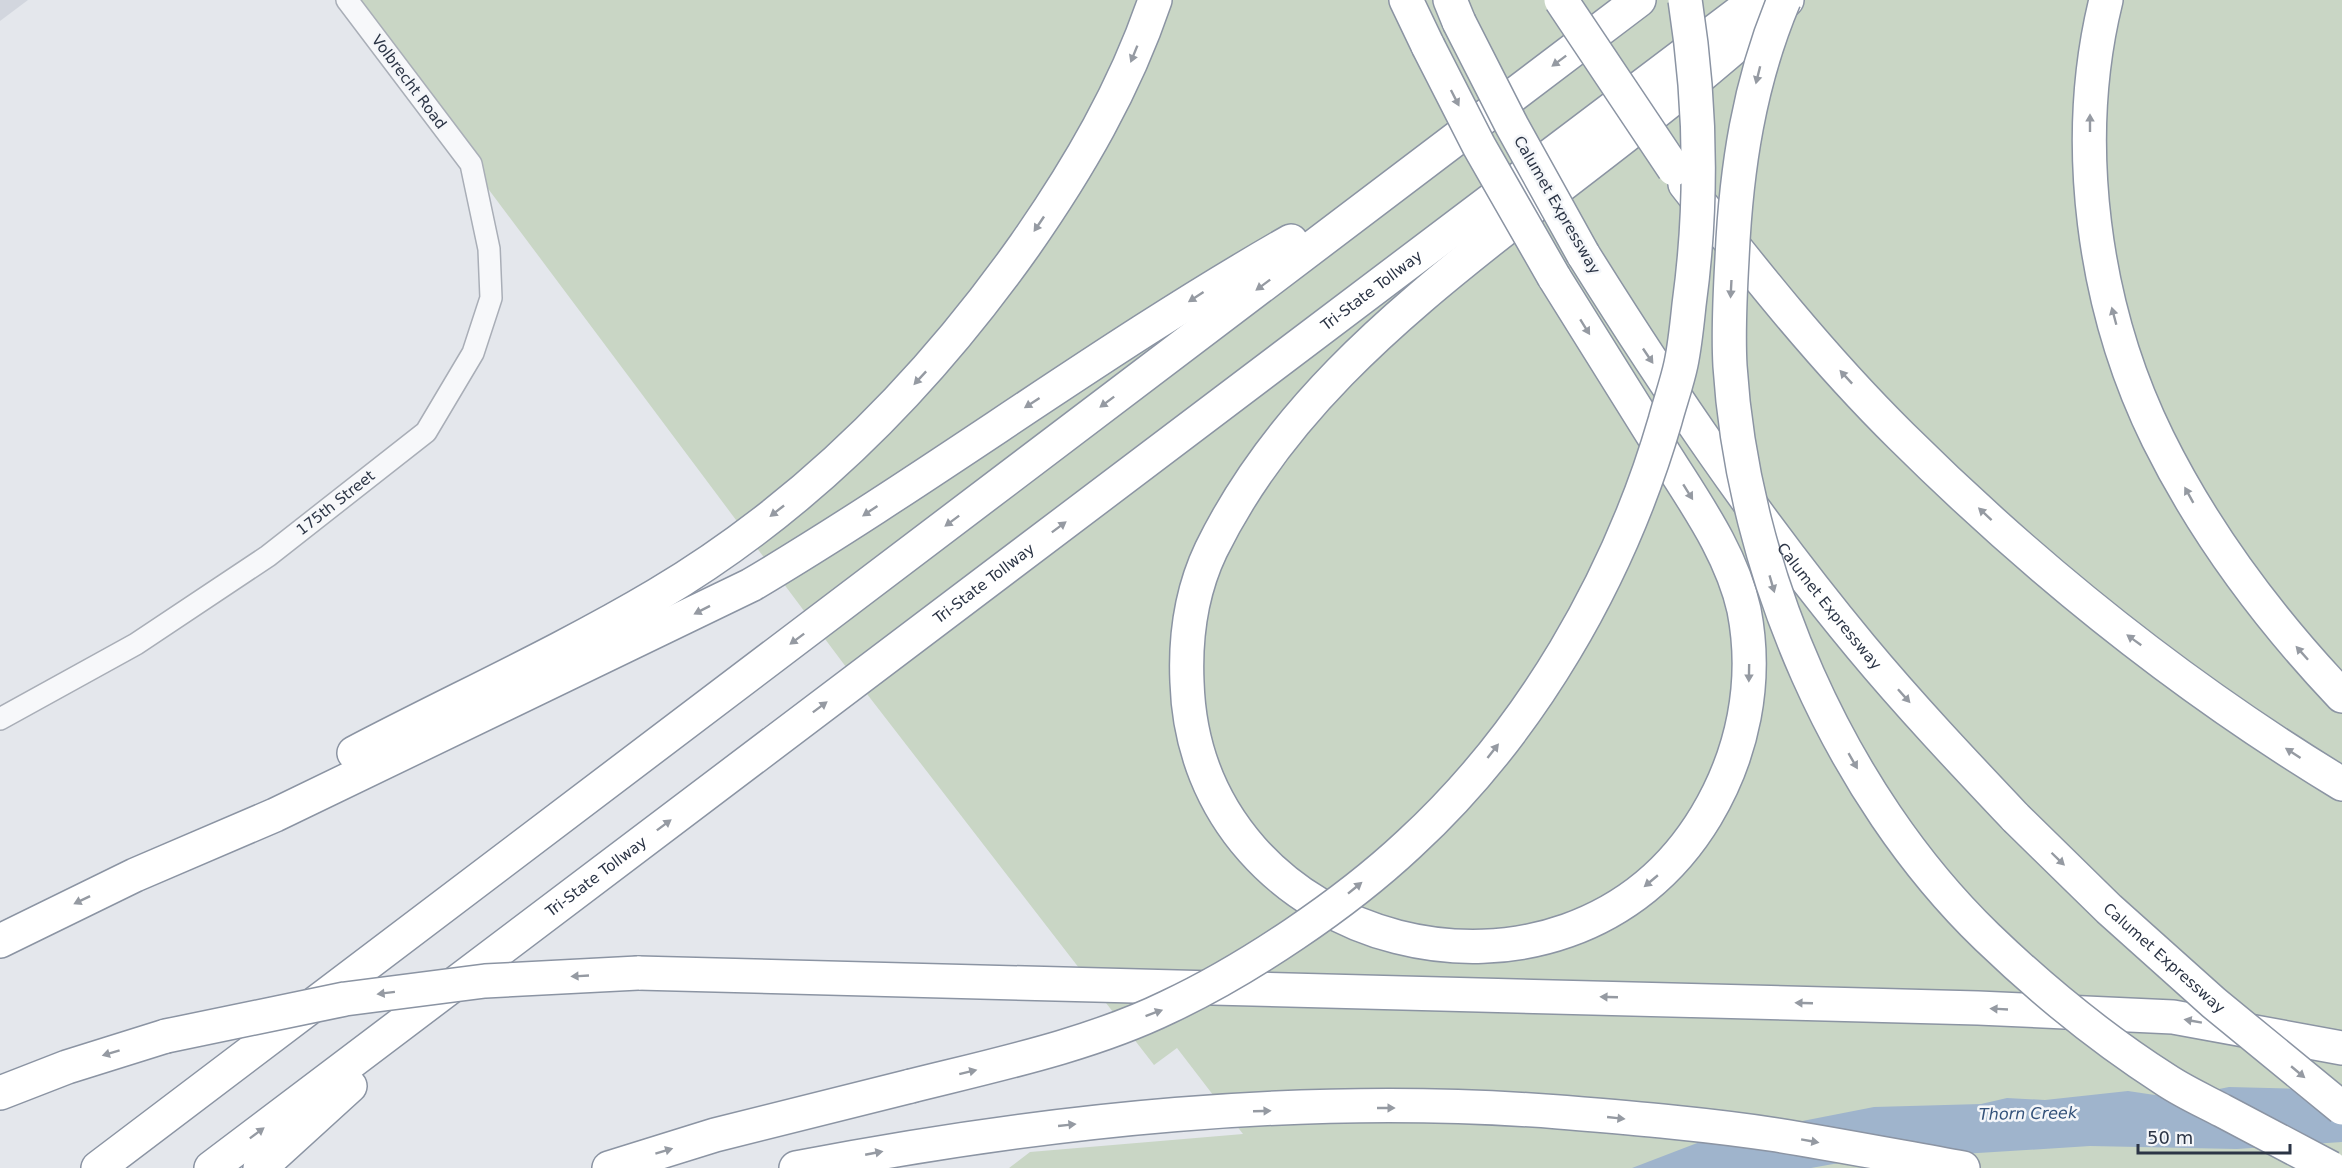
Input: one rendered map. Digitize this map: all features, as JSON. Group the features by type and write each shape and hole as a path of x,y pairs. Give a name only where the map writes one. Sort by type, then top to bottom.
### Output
{"highway":[{"path":"135,875 266,797 657,595 737,542 815,481 878,423 937,360 985,301 1086,152 1123,82 1155,0"},
{"path":"1406,0 1479,146 1554,277 1705,519 1735,579 1744,610 1749,672 1740,738 1731,768 1697,831 1653,881 1598,917 1556,934 1518,944 1470,948 1441,946 1402,939 1343,918 1309,900 1285,882 1242,839 1211,788 1190,727 1186,647 1194,594 1209,554 1235,505 1270,453 1332,379 1373,337 1458,265 1734,50 1785,0"},
{"path":"1561,0 1674,169 1814,343 1900,436 2005,533 2109,622 2241,720 2342,784"},
{"path":"98,1168 1639,0"},
{"path":"609,1168 715,1135 1076,1042 1167,1008 1255,959 1344,897 1409,844 1470,780 1527,708 1573,639 1611,564 1651,471 1682,364 1698,239 1699,173 1699,118 1685,0"},
{"name":"Tri-State Tollway","path":"211,1168 1756,0"},
{"path":"1785,0 1765,45 1745,123 1735,199 1730,366 1740,452 1762,548 1777,599 1803,665 1836,731 1882,810 1925,867 1984,934 2106,1040 2169,1082 2331,1168"},
{"path":"2106,0 2091,103 2091,164 2101,256 2121,344 2157,437 2197,510 2219,544 2296,648 2342,696"},
{"name":"Calumet Expressway","path":"1454,11 1512,126 1583,254 1693,424 1781,546 1861,647 2016,818 2109,909 2214,1003 2342,1108"},
{"path":"0,941 135,875 275,815 751,585 822,543 1207,289 1410,174"},
{"path":"260,1168 507,944"},
{"path":"0,1093 67,1067 166,1036 345,999 485,981 638,973 1990,1009 2173,1017 2327,1044"},
{"path":"796,1168 904,1147 1050,1127 1198,1113 1437,1107 1558,1112 1774,1135 1963,1168"}],"street":[{"name":"Volbrecht Road","path":"347,0 471,164"},
{"name":"175th Street","path":"0,719 136,645 259,562 426,432 473,353 491,298 489,249 471,164"}],"shaded area":[{"path":"0,0 28,0 0,21"}],"green space":[{"path":"347,0 2342,0 2342,1168 1009,1168 1030,1152 1243,1134 1177,1048 1154,1065 843,663"}],"water":[{"name":"Thorn Creek","path":"2229,1087 2342,1090 2342,1142 2237,1149 2090,1146 1850,1161 1811,1168 1632,1168 1705,1140 1874,1107 1981,1104 2007,1098 2045,1100 2128,1091 2175,1098"}]}
